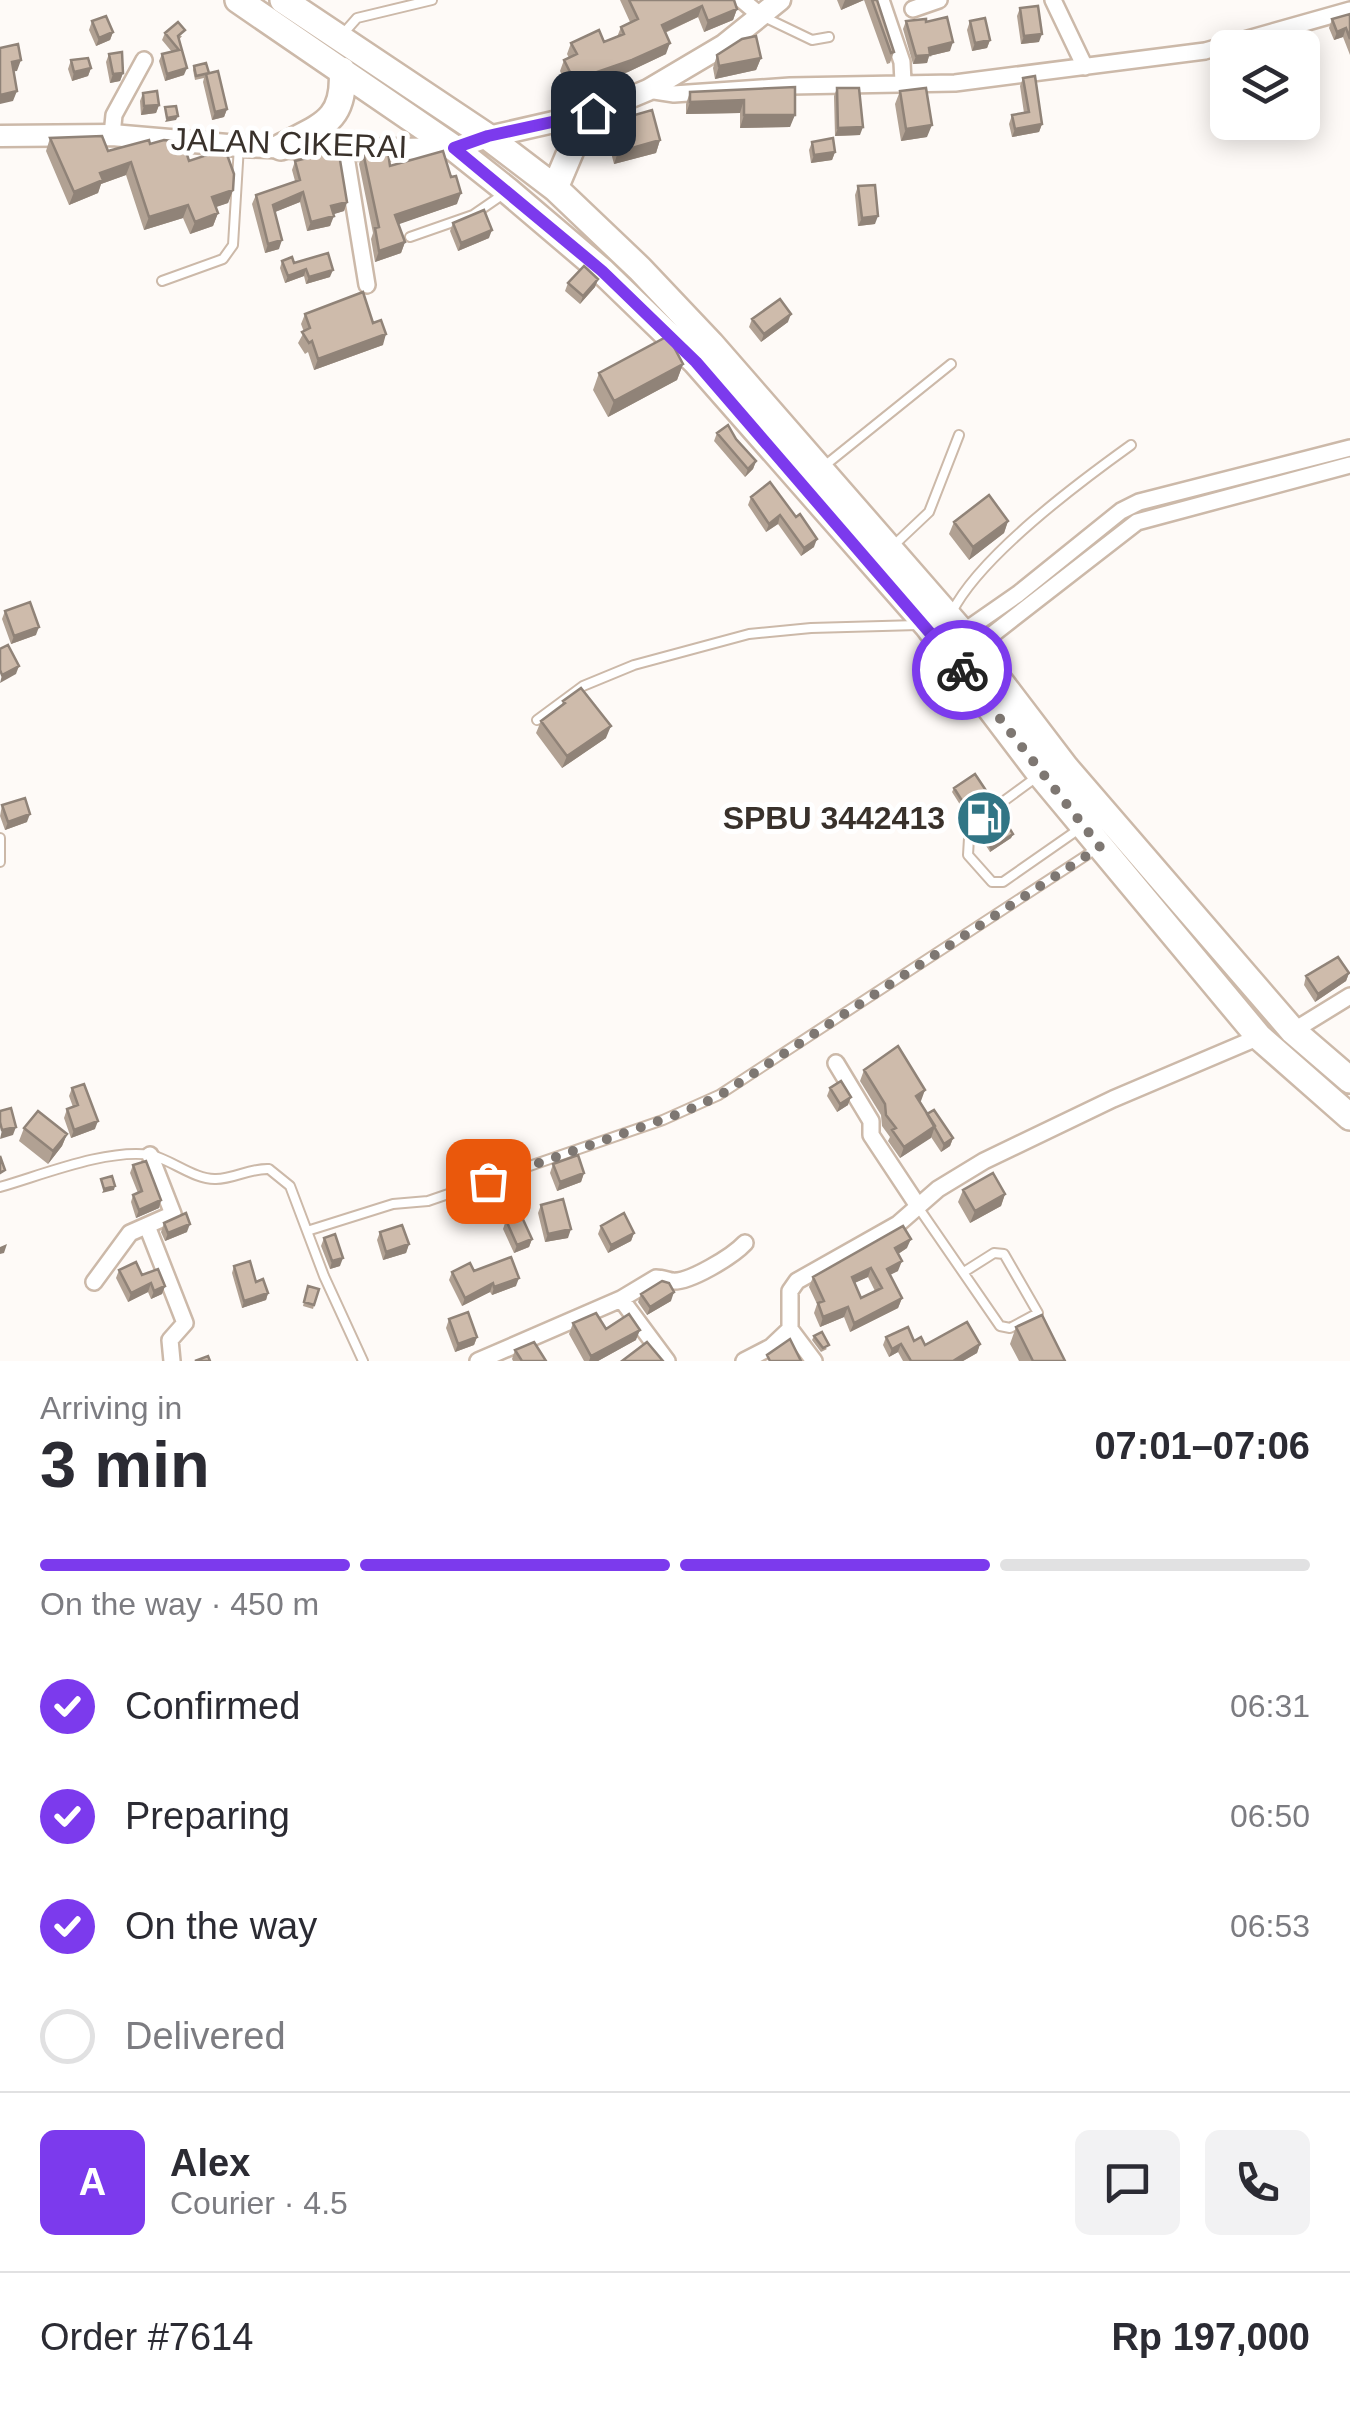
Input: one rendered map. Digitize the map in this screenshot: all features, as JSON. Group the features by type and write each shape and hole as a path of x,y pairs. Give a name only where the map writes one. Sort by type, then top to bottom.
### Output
{"highway":[{"path":"238,0 454,148 508,190 602,271 696,362 951,636 1292,1030 1350,1080"},
{"path":"283,0 488,136 555,188 640,269 889,549 951,636 1040,774 1082,826 1259,1036 1350,1118"},
{"path":"282,147 320,126 336,112 344,94 342,70"},
{"path":"555,188 577,136 593,113"}],"street":[{"path":"742,0 761,16"},
{"name":"JALAN CIKERAI","path":"0,136 112,135 345,150 454,148 488,136 593,113 648,90 724,45 780,0"},
{"path":"881,0 902,62 903,82"},
{"path":"914,9 939,0"},
{"path":"1053,0 1085,66"},
{"path":"648,90 710,92 954,83 1229,46 1350,10"},
{"path":"112,135 114,115 144,60"},
{"path":"345,150 366,285"},
{"path":"951,636 1018,594 1130,506 1350,448"},
{"path":"951,636 1137,522 1350,466"},
{"path":"1292,1030 1350,996"},
{"path":"814,1361 790,1329 790,1291 797,1281 898,1224 938,1189 984,1161 1113,1099 1259,1036"},
{"path":"836,1064 871,1121 872,1136 918,1206"},
{"path":"94,1282 127,1236 174,1212 150,1156"},
{"path":"147,1226 185,1323 170,1340 172,1361"},
{"path":"478,1361 621,1299 656,1278 676,1282 703,1271 728,1258 744,1243"},
{"path":"621,1299 667,1361"},
{"path":"751,1360 790,1329"}],"lane":[{"path":"341,36 357,18 432,0"},
{"path":"761,16 812,40 829,37"},
{"path":"162,281 224,259 228,254 233,245 239,146"},
{"path":"410,237 474,215 508,190"},
{"path":"820,470 951,364"},
{"path":"889,549 929,512 960,435"},
{"path":"538,720 583,686 634,665 749,634 811,628 951,636 963,590 1077,484 1132,445"},
{"path":"993,809 1040,774"},
{"path":"975,828 967,846 968,855 992,882 1003,882 1082,826"},
{"path":"0,838 0,862"},
{"path":"307,1230 392,1204 428,1201 684,1112 719,1096 1100,847"},
{"path":"0,1187 130,1153 180,1165 218,1180 250,1170 269,1169 290,1186 363,1361"},
{"path":"918,1206 1004,1328 1038,1313"},
{"path":"964,1272 994,1252 1004,1254 1046,1329"}],"building":[{"path":"629,0 734,0 737,9 708,21 702,6 662,25 670,43 574,80 564,60 577,54 571,43 599,30 604,42 624,34 621,27 638,19"},
{"path":"872,0 877,0 894,52 891,53"},
{"path":"1038,6 1042,34 1024,36 1020,8"},
{"path":"1350,14 1350,39 1346,28 1337,32 1332,19"},
{"path":"106,16 113,32 99,38 92,21"},
{"path":"947,17 953,42 929,48 930,55 916,56 906,21"},
{"path":"985,18 990,40 975,43 970,21"},
{"path":"178,22 185,30 178,36 187,68 167,74 162,54 179,50 165,33"},
{"path":"756,36 761,58 719,66 717,55 742,39"},
{"path":"18,44 21,60 12,62 17,91 0,95 0,48"},
{"path":"122,52 123,73 113,74 109,54"},
{"path":"88,58 91,68 74,72 71,60"},
{"path":"206,63 209,73 196,76 194,66"},
{"path":"218,71 227,109 215,112 206,74"},
{"path":"1035,76 1042,124 1015,129 1012,115 1029,112 1023,78"},
{"path":"795,87 795,115 744,115 744,100 690,102 690,92"},
{"path":"837,88 859,88 863,127 838,128"},
{"path":"926,88 932,125 906,129 900,91"},
{"path":"157,91 159,105 144,106 143,93"},
{"path":"176,106 178,116 167,118 165,107"},
{"path":"652,110 660,140 618,152 610,122"},
{"path":"102,136 108,151 149,140 150,144 164,140 183,142 189,161 225,149 234,174 233,190 212,197 218,213 195,222 188,205 149,217 131,162 100,173 103,180 74,192 50,138"},
{"path":"833,138 835,152 814,155 812,142"},
{"path":"443,151 461,193 395,215 405,242 379,251 375,228 379,227 363,152 388,152 390,166"},
{"path":"311,153 339,154 347,202 331,206 334,216 311,222 303,192 273,205 282,240 268,244 256,195 300,180 295,161 311,157"},
{"path":"875,185 878,216 862,218 858,186"},
{"path":"484,210 492,230 461,243 453,223"},
{"path":"328,253 333,270 309,277 306,269 288,276 282,261 292,257 294,263"},
{"path":"584,266 598,279 583,296 568,283"},
{"path":"363,292 373,323 381,320 386,334 318,359 312,341 309,343 302,332 310,328 305,314"},
{"path":"780,299 791,314 764,334 752,319"},
{"path":"668,336 683,364 614,401 599,373"},
{"path":"728,425 756,461 748,469 717,433"},
{"path":"770,482 817,539 804,548 780,515 769,524 751,497"},
{"path":"989,495 1008,521 973,547 954,522"},
{"path":"30,602 39,627 14,636 5,611"},
{"path":"8,645 19,666 2,675 0,649"},
{"path":"581,688 611,726 567,756 541,721"},
{"name":"SPBU 3442413","path":"975,774 991,798 988,808 999,811 1013,834 991,848 981,831 982,819 973,818 954,788"},
{"path":"25,798 30,814 8,822 2,805"},
{"path":"1338,957 1349,973 1318,994 1306,976"},
{"path":"898,1046 925,1090 916,1096 935,1126 904,1147 864,1070"},
{"path":"841,1081 851,1097 840,1104 830,1088"},
{"path":"84,1084 98,1121 74,1130 67,1109 78,1105 72,1088"},
{"path":"11,1108 16,1127 2,1130 0,1111"},
{"path":"934,1110 953,1138 944,1144 927,1114"},
{"path":"38,1111 67,1134 53,1151 24,1128"},
{"path":"578,1155 584,1173 560,1182 553,1164"},
{"path":"146,1161 161,1200 139,1210 133,1195 142,1191 133,1165"},
{"path":"993,1173 1005,1194 975,1211 963,1190"},
{"path":"112,1176 115,1186 104,1189 101,1179"},
{"path":"504,1176 511,1194 493,1201 485,1182"},
{"path":"563,1199 571,1229 548,1234 541,1205"},
{"path":"186,1213 190,1224 168,1233 164,1223"},
{"path":"624,1213 634,1233 611,1245 601,1226"},
{"path":"521,1215 532,1239 517,1245 506,1220"},
{"path":"402,1225 409,1244 386,1252 380,1232"},
{"path":"903,1226 911,1239 895,1248 902,1261 887,1269 902,1298 854,1323 848,1307 823,1317 818,1303 824,1301 813,1277","holes":["871,1268 882,1288 861,1298 852,1277"]},
{"path":"335,1234 343,1258 332,1261 324,1238"},
{"path":"511,1257 519,1278 494,1287 493,1283 465,1298 452,1272 470,1263 474,1271"},
{"path":"250,1261 256,1282 263,1279 268,1293 244,1301 234,1266"},
{"path":"136,1262 142,1275 158,1269 165,1286 154,1291 151,1283 131,1293 119,1270"},
{"path":"662,1281 669,1283 674,1292 650,1307 641,1294"},
{"path":"308,1286 319,1289 314,1305 304,1302"},
{"path":"468,1312 477,1337 458,1344 449,1319"},
{"path":"596,1313 606,1329 629,1314 640,1330 591,1356 573,1323"},
{"path":"1042,1315 1065,1361 1033,1361 1016,1327"},
{"path":"967,1322 980,1344 953,1361 911,1361 901,1344 892,1349 886,1337 908,1327 914,1341 921,1337 925,1345"},
{"path":"822,1332 829,1345 823,1348 814,1336"},
{"path":"790,1339 801,1361 770,1361 767,1355"},
{"path":"534,1342 546,1361 522,1361 515,1350"},
{"path":"647,1342 663,1361 622,1361"}],"way so far":[{"path":"488,1181 719,1096 1100,847 962,670"}],"place":[{"name":"SPBU 3442413","path":"984,818"}],"route":[{"path":"593,113 488,136 454,148 602,271 696,362 962,670"}]}
